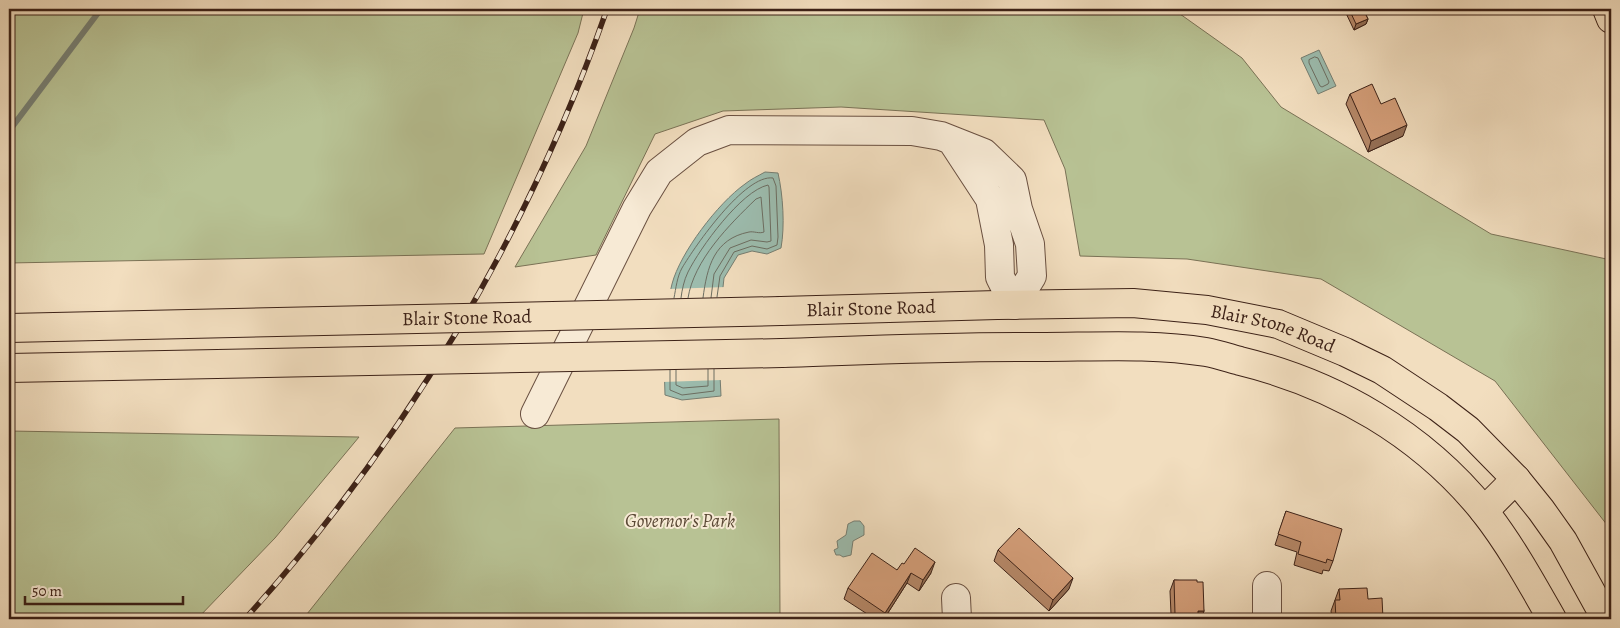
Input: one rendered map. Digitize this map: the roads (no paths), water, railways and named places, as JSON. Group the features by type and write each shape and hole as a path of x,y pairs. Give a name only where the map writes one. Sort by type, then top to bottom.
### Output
{"main road":[{"path":"1607,9 1611,19"},
{"name":"Blair Stone Road","path":"9,328 1014,305 1134,304 1207,310 1278,324 1345,352 1390,375 1438,407 1468,430 1516,479 1563,542 1606,619"},
{"path":"1014,305 1015,346"},
{"name":"Blair Stone Road","path":"9,368 782,353 1015,346 1140,347 1206,352 1276,370 1319,386 1376,416 1412,441 1442,467 1484,511 1530,580 1552,619"},
{"path":"1484,511 1516,479"}],"street":[{"path":"535,414 637,208 659,172 697,142 729,130 912,131 941,136 952,141 990,199 1000,245 1000,277 1014,305"},
{"path":"1267,586 1267,619"}],"water":[{"path":"1319,50 1336,86 1318,94 1301,58"},
{"path":"765,172 778,173 783,211 781,248 767,254 752,251 738,255 724,278 718,333 721,396 682,400 665,395 665,326 669,298 676,272 691,244 723,203 734,192"},
{"path":"860,521 864,526 864,535 853,541 851,555 843,557 836,555 834,550 838,548 837,541 846,535 848,524"}],"waterway":[{"path":"9,131 101,9"}],"railway":[{"path":"245,619 303,551 358,481 409,408 456,332 500,254 540,174 576,92 607,9"}],"park label":[{"name":"Governor's Park","path":"680,521"}]}
